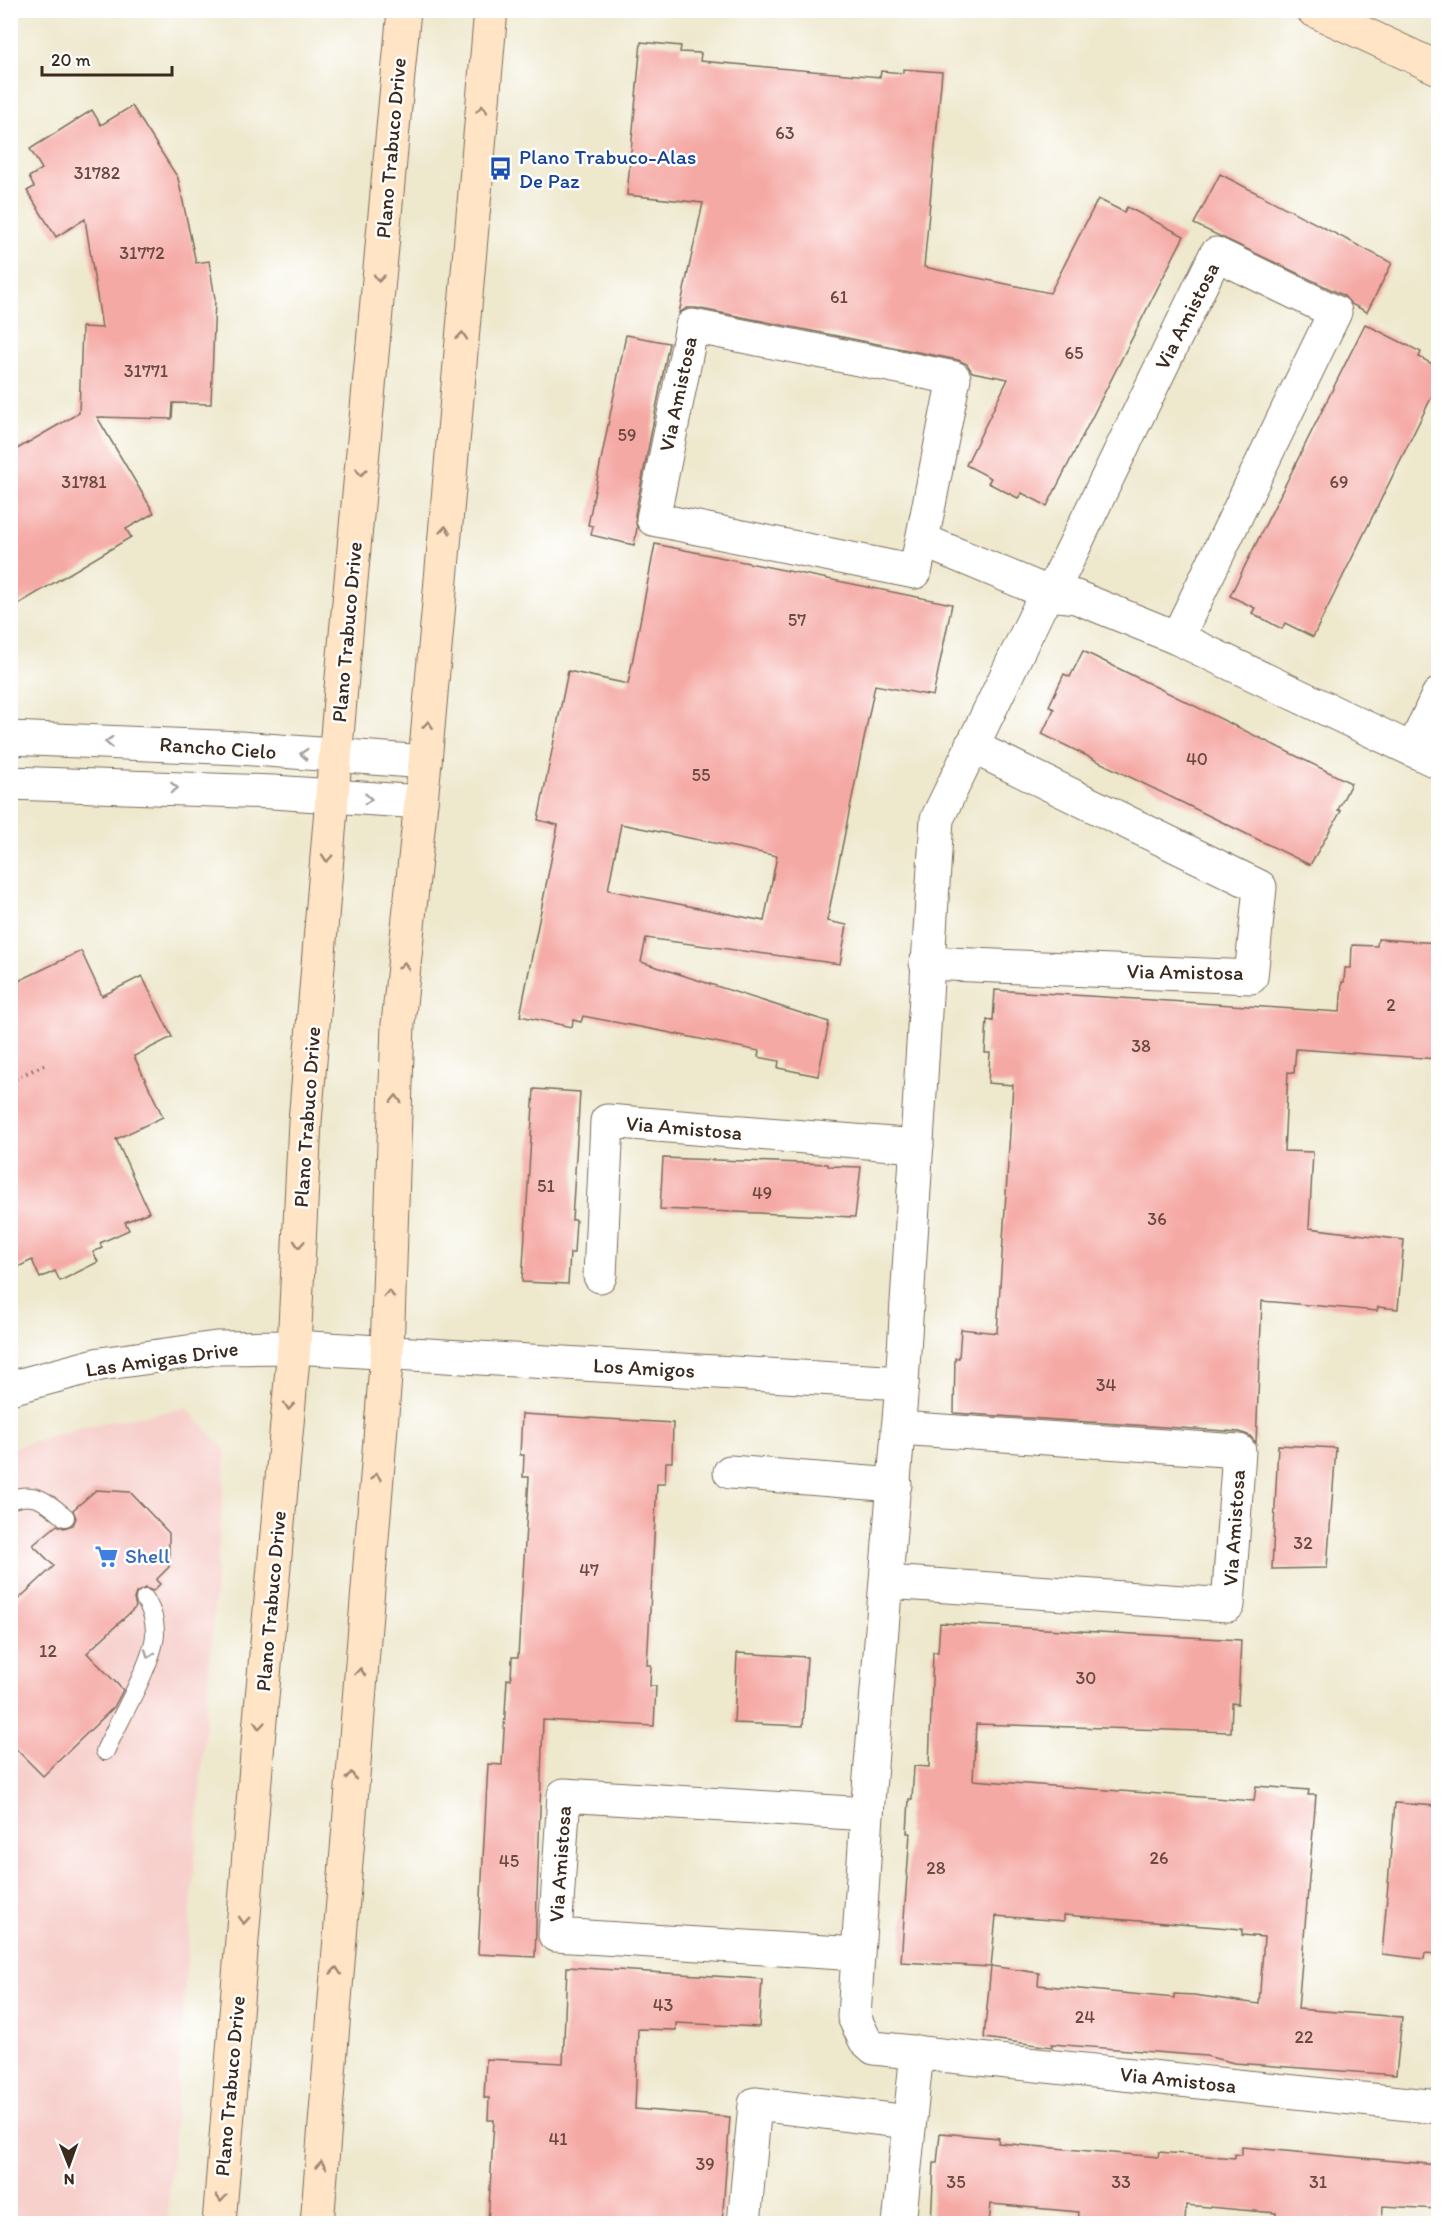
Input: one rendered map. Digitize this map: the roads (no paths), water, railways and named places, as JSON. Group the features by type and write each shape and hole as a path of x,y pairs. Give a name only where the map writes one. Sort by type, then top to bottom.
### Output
{"main road":[{"name":"Plano Trabuco Drive","path":"219,2223 258,1742 294,1347 305,1122 332,797 404,10"},
{"path":"317,2223 387,1352 398,1024 425,762 490,10"},
{"path":"1313,10 1438,68"}],"street":[{"name":"Via Amistosa","path":"1176,638 1335,312 1216,254 1051,594 1040,606 937,819 926,963 917,1146 895,1485 867,1814 854,2017 865,2040 874,2048 1438,2107"},
{"name":"Via Amistosa","path":"692,326 954,378 922,540 915,572 653,519 692,326"},
{"path":"922,540 1051,594 1076,597 1176,638 1426,756 1438,695"},
{"name":"Rancho Cielo","path":"10,738 240,748 425,762"},
{"name":"Via Amistosa","path":"926,963 1251,977 1260,887 971,746"},
{"name":"Rancho Cielo","path":"10,783 273,792 421,802"},
{"name":"Via Amistosa","path":"600,1276 607,1121 917,1146"},
{"name":"Las Amigas Drive","path":"10,1388 100,1364 216,1348 294,1347 387,1352"},
{"name":"Los Amigos","path":"387,1352 902,1383"},
{"name":"Via Amistosa","path":"887,1582 1228,1605 1229,1593 1239,1451 898,1428"},
{"path":"730,1473 895,1485"},
{"name":"Via Amistosa","path":"857,1954 555,1935 564,1795 867,1814"},
{"path":"899,2223 917,2052"},
{"path":"744,2223 755,2104 909,2122"}],"lane":[{"path":"10,1500 22,1495 43,1498 65,1517"},
{"path":"105,1751 146,1663 155,1637 153,1614 145,1599"}],"place":[{"name":"Plano Trabuco-Alas De Paz","path":"501,169"},
{"name":"Shell","path":"107,1556"}]}
